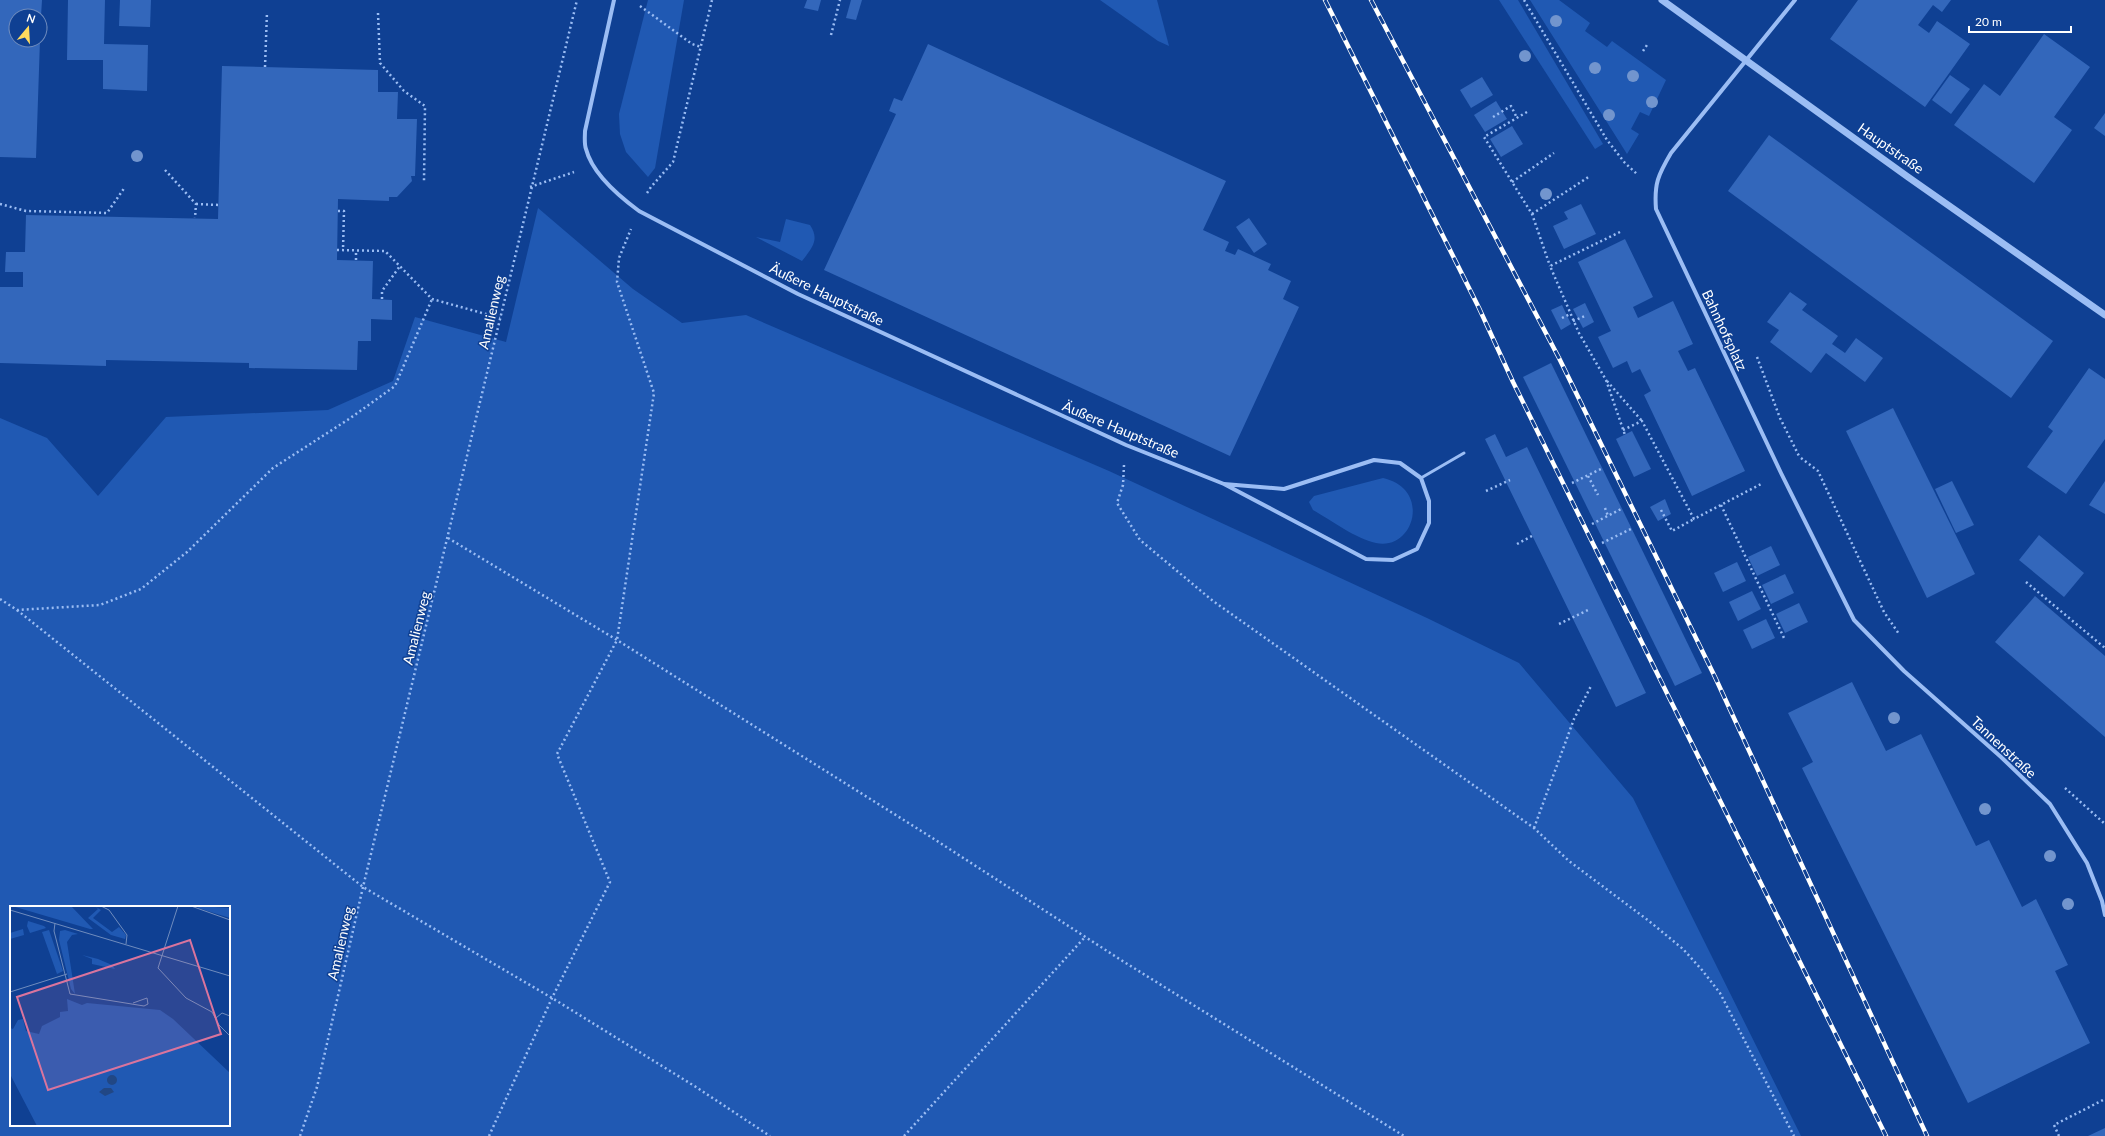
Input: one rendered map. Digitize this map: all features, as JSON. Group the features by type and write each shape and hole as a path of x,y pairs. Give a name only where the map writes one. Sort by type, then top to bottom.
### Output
{"street":[{"name":"Äußere Hauptstraße","path":"614,0 584,130 586,149 593,165 623,200 639,211 798,294 1126,444 1224,484 1366,559 1392,560 1417,549 1429,524 1429,501 1421,478 1400,463 1374,460 1284,489 1224,484"},
{"name":"Hauptstraße","path":"1662,0 2105,315"},
{"name":"Bahnhofsplatz","path":"1795,0 1671,153 1661,169 1655,190 1656,209 1781,473 1854,620"},
{"name":"Tannenstraße","path":"1854,620 1904,671 2001,757 2050,804 2087,863 2102,901 2105,915"}],"lane":[{"path":"1421,478 1464,453"}],"path":[{"name":"Amalienweg","path":"300,1136 317,1087 363,887 576,0"},
{"path":"489,1136 552,998 610,882 557,754 617,640 654,393 617,282 619,258 651,187 673,162 712,0"},
{"path":"831,35 840,0"},
{"path":"1524,0 1607,140 1625,163 1655,190"},
{"path":"640,6 692,44 701,48"},
{"path":"265,67 267,12"},
{"path":"378,13 380,63 404,91 425,106 424,181"},
{"path":"1643,51 1647,45"},
{"path":"1493,117 1511,106 1517,118"},
{"path":"1527,112 1484,138 1532,214 1550,266 1573,321 1606,380 1625,435"},
{"path":"1512,182 1554,153"},
{"path":"530,187 593,165"},
{"path":"165,170 196,204 195,218"},
{"path":"1532,214 1590,176"},
{"path":"0,204 26,211 107,213 125,187"},
{"path":"196,204 218,204"},
{"path":"338,211 344,211 343,250"},
{"path":"1550,266 1620,232"},
{"path":"337,250 385,251 432,299 500,318"},
{"path":"356,250 356,260"},
{"path":"382,299 382,290 400,266"},
{"path":"18,610 100,605 140,589 187,552 274,468 349,419 395,386 432,299"},
{"path":"1562,318 1570,314"},
{"path":"1573,321 1585,316"},
{"path":"1757,357 1780,418 1801,458 1818,471 1884,612 1901,638"},
{"path":"1606,380 1642,421 1694,519"},
{"path":"1623,430 1642,421"},
{"path":"1126,444 1123,485 1117,503 1140,540 1213,601 1534,828 1569,861 1649,921 1683,949 1720,992 1794,1136"},
{"path":"1661,510 1672,531 1781,473 1801,458"},
{"path":"1572,483 1604,468"},
{"path":"1588,476 1598,495"},
{"path":"1486,491 1510,480"},
{"path":"1721,505 1784,638"},
{"path":"1605,508 1608,516"},
{"path":"1592,524 1623,508"},
{"path":"1602,543 1633,528"},
{"path":"1517,544 1532,536"},
{"path":"448,538 617,640 934,839 1085,937 1404,1136"},
{"path":"2026,582 2105,648"},
{"path":"0,599 18,610 363,887 552,998 696,1087 770,1136"},
{"path":"1559,624 1588,610"},
{"path":"1534,828 1574,720 1591,686"},
{"path":"2061,784 2104,821"},
{"path":"904,1136 1085,937"},
{"path":"2060,1136 2054,1125 2105,1099"}],"shaded area":[{"path":"648,0 684,0 655,168 648,177 626,152 620,134 619,114"},
{"path":"1100,0 1157,0 1169,46 1158,41"},
{"path":"1499,0 1518,0 1603,144 1595,149"},
{"path":"1530,0 1559,0 1590,23 1585,31 1607,47 1612,41 1666,80 1649,116 1640,112 1631,129 1639,134 1627,154"},
{"path":"538,208 633,289 682,323 746,315 1109,471 1427,618 1519,663 1633,798 1801,1136 0,1136 0,418 47,438 98,496 166,417 328,410 393,381 415,317 506,342"},
{"path":"786,219 810,225 813,230 814,244 802,261 756,237 780,242"},
{"path":"1383,478 1398,484 1408,494 1412,506 1412,518 1408,529 1400,538 1389,543 1376,543 1360,538 1313,510 1309,502 1314,496"}],"building":[{"path":"0,0 42,0 42,8 8,8 8,48 40,48 36,158 0,157"},
{"path":"68,0 105,0 104,44 148,45 147,91 103,89 103,60 67,60"},
{"path":"120,0 151,0 150,27 119,26"},
{"path":"807,0 821,0 818,11 804,8"},
{"path":"851,0 862,0 856,20 846,18"},
{"path":"1858,0 1951,0 1942,12 1933,5 1918,25 1929,33 1937,21 1970,44 1925,107 1830,39"},
{"path":"2044,34 2090,67 2054,117 2072,130 2034,183 1954,125 1984,84 2000,96"},
{"path":"928,44 1226,181 1203,230 1229,242 1225,251 1235,255 1238,249 1271,264 1268,270 1291,281 1283,299 1299,307 1230,456 824,270 896,114 889,111 894,98 902,101"},
{"path":"222,66 378,70 378,92 398,92 397,119 417,119 415,176 411,176 412,181 397,197 389,197 389,201 338,199 337,260 373,261 372,299 392,300 392,320 371,319 371,341 358,341 357,370 249,368 249,363 106,360 106,366 0,363 0,287 23,287 23,272 5,272 6,252 25,252 26,215 218,219"},
{"path":"1950,75 1970,89 1951,114 1932,100"},
{"path":"1482,77 1493,95 1471,108 1460,90"},
{"path":"1496,101 1507,119 1485,132 1474,115"},
{"path":"2105,113 2105,136 2094,128"},
{"path":"1512,126 1523,144 1501,157 1490,139"},
{"path":"1769,135 2053,341 2011,398 1728,191"},
{"path":"1581,204 1596,234 1564,249 1553,226 1568,219 1564,212"},
{"path":"1249,218 1267,244 1254,253 1236,227"},
{"path":"1625,239 1653,297 1633,307 1638,318 1673,301 1693,344 1678,351 1688,371 1695,368 1745,471 1692,496 1644,395 1651,391 1640,369 1632,373 1627,361 1613,368 1598,337 1611,331 1578,262"},
{"path":"1790,292 1807,304 1802,310 1838,336 1832,344 1845,353 1856,338 1883,358 1865,382 1826,353 1811,373 1770,342 1779,330 1767,322"},
{"path":"1585,303 1594,322 1583,328 1573,309"},
{"path":"1562,305 1571,324 1561,330 1551,310"},
{"path":"1551,363 1702,673 1675,686 1523,377"},
{"path":"2089,368 2105,379 2105,439 2066,494 2027,467 2053,431 2048,427"},
{"path":"1893,408 1975,574 1927,598 1846,431"},
{"path":"1632,431 1651,469 1634,477 1616,439"},
{"path":"1495,434 1506,457 1527,447 1646,693 1616,707 1485,439"},
{"path":"1952,481 1974,525 1956,533 1935,489"},
{"path":"2105,481 2105,514 2089,505"},
{"path":"1665,499 1671,514 1658,521 1650,507"},
{"path":"2039,535 2084,573 2064,597 2019,560"},
{"path":"1771,546 1780,565 1757,576 1748,557"},
{"path":"1737,562 1746,581 1723,592 1714,573"},
{"path":"1785,574 1794,593 1771,604 1762,585"},
{"path":"1752,591 1761,609 1738,621 1729,602"},
{"path":"2035,596 2105,656 2105,737 1995,642"},
{"path":"1799,603 1808,622 1785,633 1776,614"},
{"path":"1766,619 1775,638 1752,649 1743,630"},
{"path":"1852,682 1886,751 1921,734 1976,846 1989,840 2022,907 2036,899 2068,965 2055,971 2090,1043 1968,1103 1802,768 1813,762 1788,713"},
{"path":"2105,1128 2105,1136 2088,1136"}],"railway":[{"path":"1325,0 1479,308 1513,382 1886,1136"},
{"path":"1371,0 1559,358 1715,677 1927,1136"}]}
